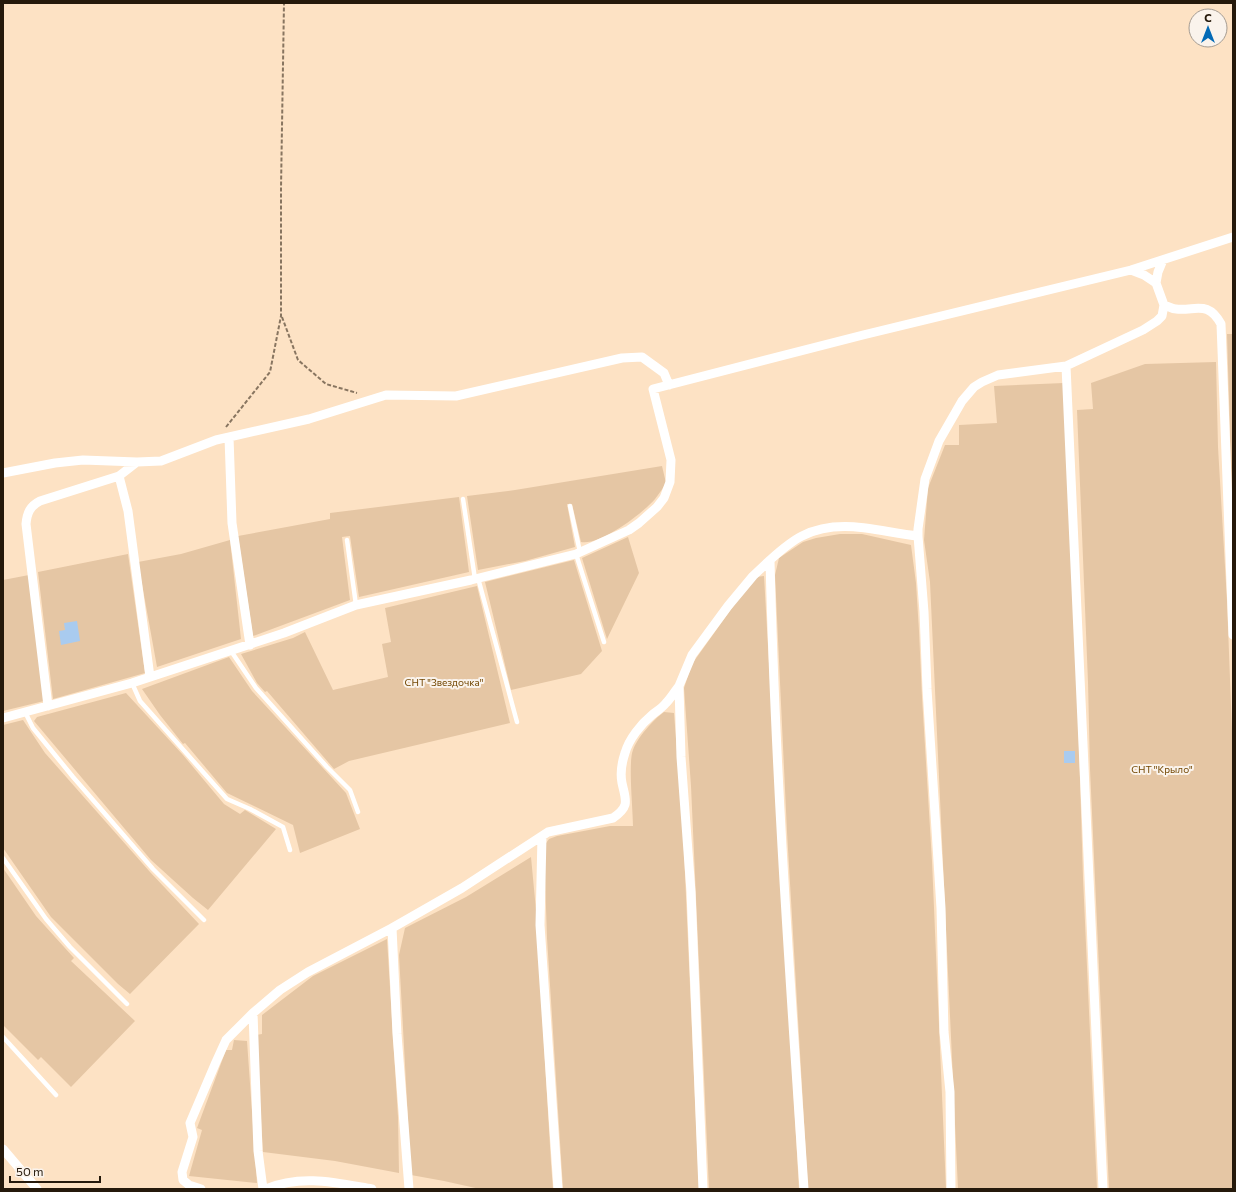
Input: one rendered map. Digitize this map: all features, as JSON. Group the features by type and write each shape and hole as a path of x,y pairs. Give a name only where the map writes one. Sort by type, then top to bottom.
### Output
{"street":[{"path":"3,718 132,683 250,645 356,605 578,553 629,530 639,523 664,498 670,482 671,460 654,389 863,335 1131,270 1233,237"},
{"path":"951,1189 950,1092 944,1032 941,908 927,696 924,612 918,536 925,479 940,441 962,401 974,387 998,375 1066,366 1143,330 1157,321 1162,316 1164,305 1156,283 1158,272 1163,260"},
{"path":"1131,270 1144,275 1156,283"},
{"path":"1164,305 1175,309 1198,308 1210,311 1216,315 1221,324 1233,635"},
{"path":"3,473 55,463 83,460 136,462 161,461 216,440 309,419 386,395 456,396 622,358 642,357 664,373 669,385"},
{"path":"1066,366 1103,1189"},
{"path":"229,437 232,523 250,645"},
{"path":"48,706 26,524 28,510 40,501 119,476 136,462"},
{"path":"119,476 128,511 150,677"},
{"path":"201,1189 189,1185 183,1180 182,1172 193,1137 190,1123 226,1040 253,1013 280,990 308,972 392,928 462,888 548,832 613,818 622,812 626,804 626,796 621,772 625,752 631,740 651,716 666,703 679,686 692,655 728,606 753,576 791,543 816,531 835,527 856,526 918,536"},
{"path":"770,560 772,660 793,1032 804,1189"},
{"path":"679,686 681,757 691,892 703,1189"},
{"path":"542,836 540,925 558,1189"},
{"path":"392,928 397,1034 409,1189"},
{"path":"253,1013 258,1151 263,1189"},
{"path":"3,1149 37,1189"},
{"path":"266,1189 288,1181 322,1180 372,1189"}],"lane":[{"path":"463,499 476,578 517,722"},
{"path":"570,506 578,553 604,642"},
{"path":"347,540 356,605"},
{"path":"231,651 256,688 327,767 350,790 358,812"},
{"path":"132,683 140,701 227,799 250,809 283,827 290,850"},
{"path":"25,712 33,728 83,788 153,869 204,920"},
{"path":"3,858 46,919 70,947 127,1004"},
{"path":"3,1037 56,1095"}],"path":[{"path":"216,440 270,372 281,316 281,188 284,3"},
{"path":"281,316 298,360 326,384 376,398"}],"green space":[{"path":"1227,334 1233,334 1233,535"},
{"name":"СНТ \"Крыло\"","path":"1216,362 1218,447 1227,601 1233,757 1233,1189 1109,1189 1090,769 1077,410 1093,409 1091,383 1145,364"},
{"path":"1064,383 1076,651 1083,878 1097,1189 958,1189 930,582 924,540 928,488 945,445 959,445 959,425 997,423 994,386"},
{"path":"662,466 666,483 656,497 641,512 610,534 589,542 581,542 572,504 567,504 575,547 525,561 478,570 467,496 515,490"},
{"path":"459,497 469,572 359,597 350,536 342,537 350,600 253,636 238,536 330,519 330,513"},
{"path":"840,534 862,534 911,545 916,583 932,861 946,1189 808,1189 787,832 775,575 779,558 803,542"},
{"path":"628,537 639,573 607,639 582,558"},
{"path":"230,540 241,639 157,667 138,562 181,554"},
{"path":"128,554 145,673 53,699 38,572"},
{"name":"СНТ \"Звездочка\"","path":"574,560 602,651 581,674 511,690 485,582"},
{"path":"29,575 44,701 3,711 3,580"},
{"path":"764,576 799,1189 709,1189 691,786 684,688 692,664 742,594 756,577"},
{"name":"СНТ \"Звездочка\"","path":"477,586 510,723 349,761 334,769 267,691 265,692 257,683 241,654 293,638 305,632 333,690 388,677 382,644 391,642 385,608"},
{"path":"229,657 252,691 346,793 360,829 300,853 293,825 227,793 185,743 183,744 142,689"},
{"path":"126,693 183,755 224,804 240,814 245,810 276,829 208,910 151,860 34,721 37,717"},
{"path":"664,712 674,713 683,829 699,1189 563,1189 547,938 544,846 549,839 557,836 610,826 633,826 631,765 633,750 646,729"},
{"path":"23,720 45,753 150,872 199,924 130,994 118,984 51,917 3,848 3,725"},
{"path":"531,857 536,910 553,1189 480,1189 411,1175 399,955 405,928 466,897"},
{"path":"3,868 36,916 74,958 71,961 135,1021 71,1087 41,1057 38,1060 3,1025"},
{"path":"387,939 398,1117 399,1173 335,1161 263,1152 256,1035 262,1034 262,1015 313,976"},
{"path":"234,1040 247,1041 257,1183 189,1176 202,1130 197,1128 226,1050 232,1050"}],"building":[{"path":"77,621 80,641 61,645 59,631 65,630 64,623"},
{"path":"1064,751 1075,751 1075,763 1064,763"}]}
